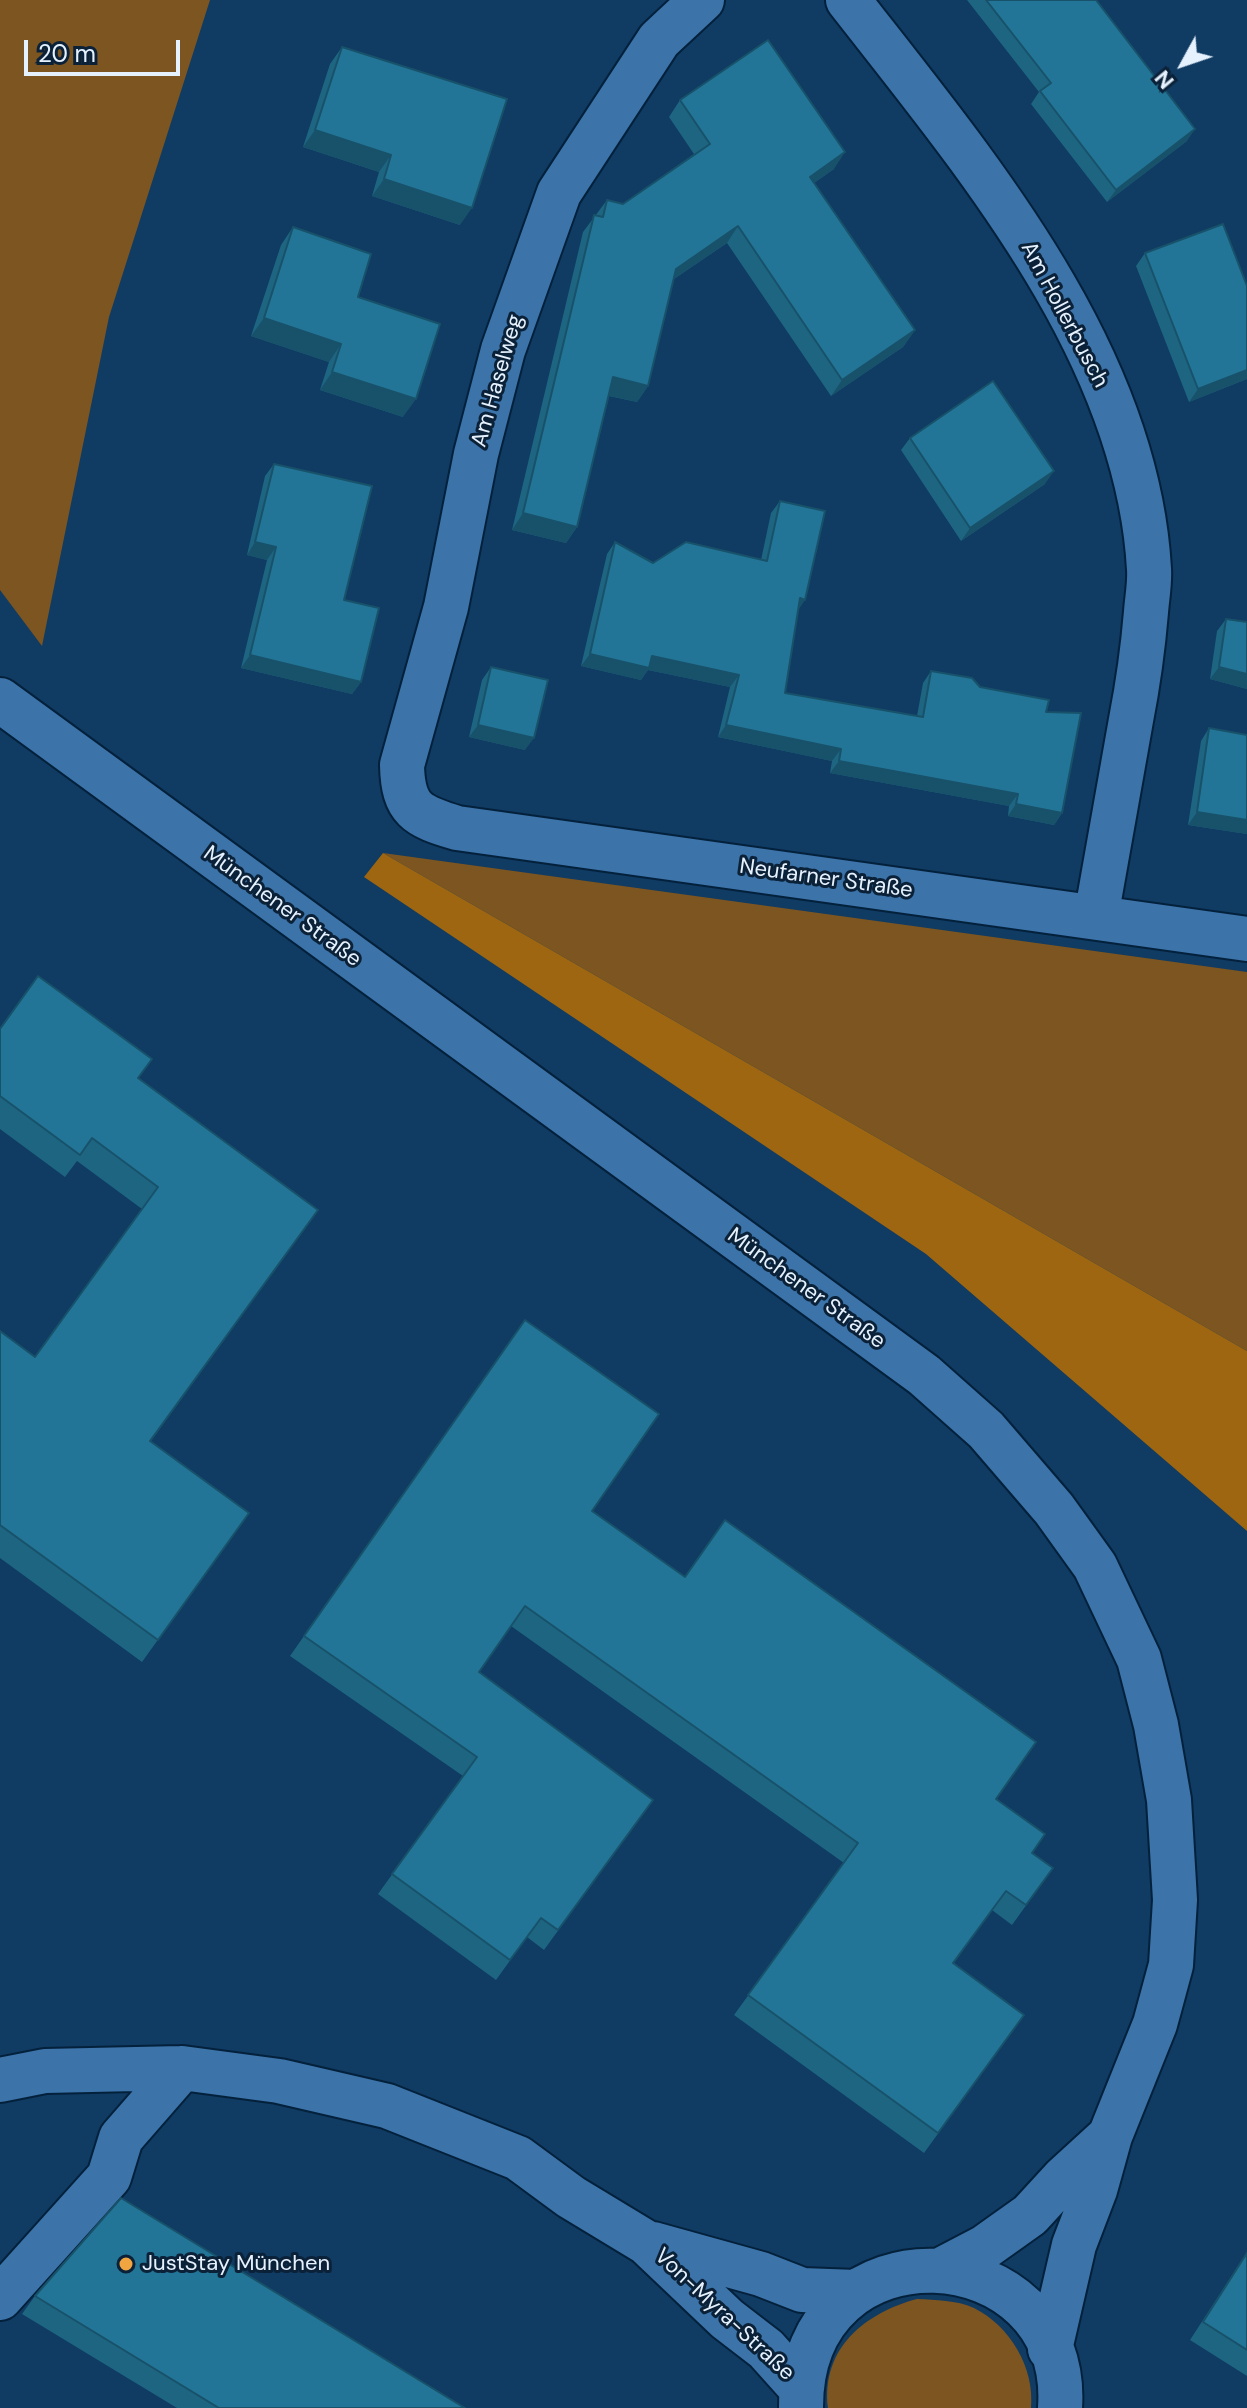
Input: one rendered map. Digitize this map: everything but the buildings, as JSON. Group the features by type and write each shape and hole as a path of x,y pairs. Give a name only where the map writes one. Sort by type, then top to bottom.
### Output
{"street":[{"name":"Am Haselweg","path":"412,806 403,787 402,765 446,607 476,454 503,350 559,193 659,40 702,0"},
{"name":"Am Hollerbusch","path":"848,0 993,191 1050,279 1087,348 1123,432 1144,513 1150,572 1141,666 1096,917"},
{"name":"Münchener Straße","path":"0,700 901,1358 986,1430 1054,1509 1095,1566 1139,1659 1156,1725 1173,1840 1175,1900 1171,1965 1155,2024 1110,2136 1095,2190 1074,2245 1050,2349"},
{"name":"Neufarner Straße","path":"412,806 425,818 457,828 1247,939"},
{"name":"Von-Myra-Straße","path":"0,2080 45,2071 182,2068 279,2081 387,2106 518,2158 571,2197 647,2243 727,2319 766,2349 801,2398"},
{"path":"0,2298 109,2177 121,2138 182,2068"},
{"name":"Münchener Straße","path":"941,2270 985,2247 1030,2215 1063,2179 1110,2136"},
{"name":"Von-Myra-Straße","path":"647,2243 761,2274 802,2290 856,2292"},
{"path":"801,2398 805,2366 824,2324 838,2307 875,2281 919,2270 941,2270 965,2273 1007,2294 1040,2328 1050,2349 1060,2386 1061,2407"}],"shaded area":[{"path":"0,0 210,0 109,317 42,646 0,590"},
{"path":"383,853 1247,972 1247,1351"},
{"path":"383,853 1247,1351 1247,1531 926,1254 364,877"},
{"path":"917,2299 967,2305 999,2326 1018,2350 1024,2364 1029,2378 1031,2408 828,2408 832,2368 850,2336 880,2314"}],"place":[{"name":"JustStay München","path":"126,2264"}]}
